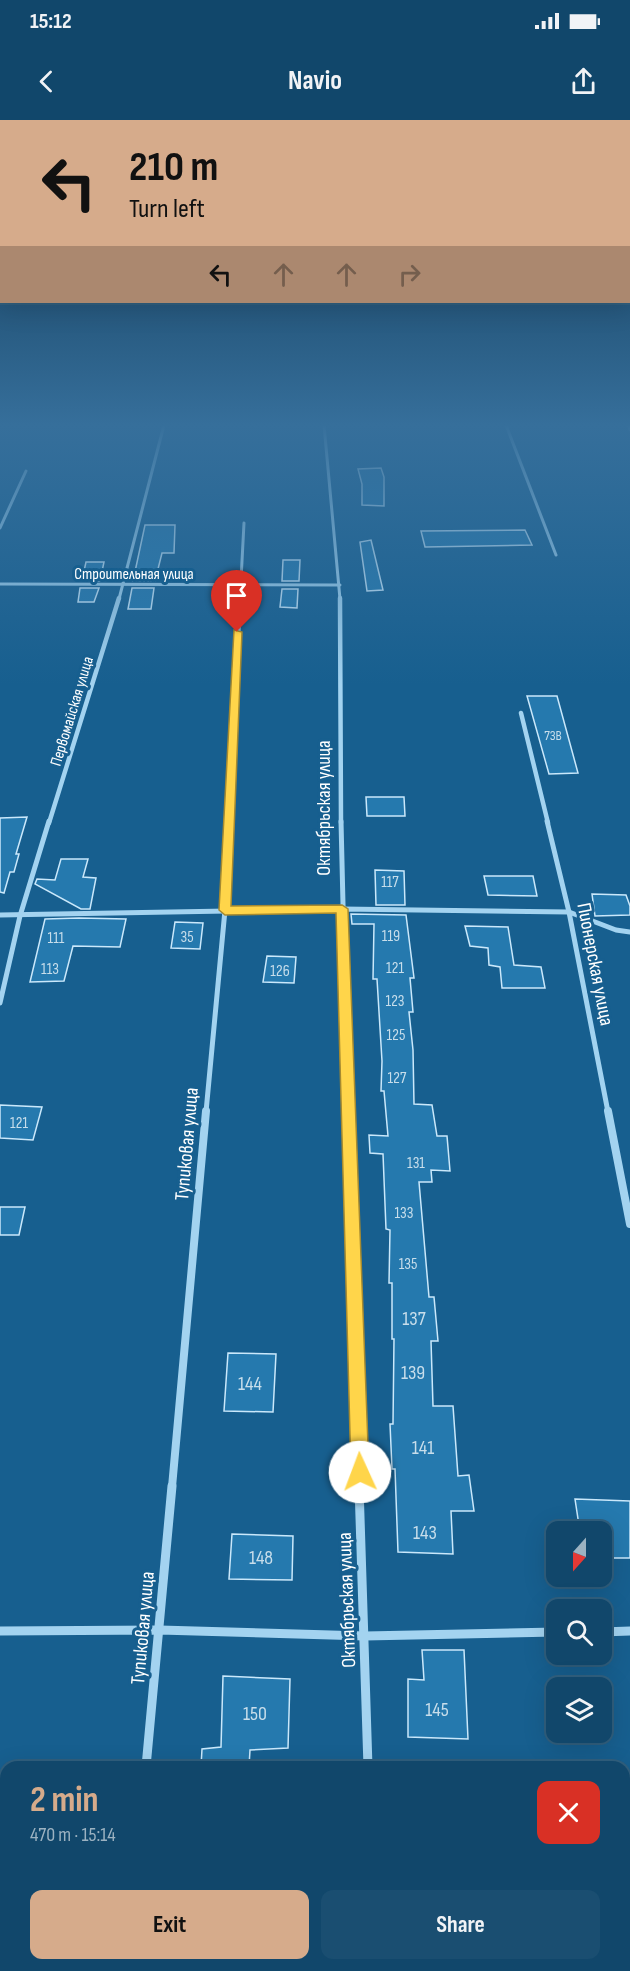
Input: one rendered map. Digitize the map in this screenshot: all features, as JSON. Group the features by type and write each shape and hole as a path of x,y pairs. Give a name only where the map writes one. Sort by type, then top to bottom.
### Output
{"street":[{"path":"0,528 8,511"},
{"name":"Первомайская улица","path":"0,1003 20,916 123,585 142,511"},
{"name":"Октябрьская улица","path":"333,511 340,585 342,909 368,1761"},
{"path":"539,511 556,555"},
{"name":"Тупиковая улица","path":"147,1761 225,910 239,585 244,523"},
{"name":"Строительная улица","path":"0,584 340,585"},
{"name":"Пионерская улица","path":"521,713 569,912 630,1224"},
{"path":"0,915 342,909 569,912 616,930 630,932"},
{"path":"0,1631 160,1630 365,1636 546,1632"},
{"path":"612,1632 630,1631"}],"building":[{"path":"145,525 175,525 174,553 162,553 155,581 133,581"},
{"path":"525,530 532,545 425,547 421,531"},
{"path":"371,540 383,590 367,591 360,542"},
{"path":"283,560 300,560 299,581 282,581"},
{"path":"86,562 104,562 100,581 82,580"},
{"path":"80,588 99,588 94,602 78,602"},
{"path":"132,588 154,588 151,609 128,609"},
{"path":"282,589 298,589 297,608 280,607"},
{"path":"527,696 557,696 578,773 549,774"},
{"path":"366,797 404,797 405,816 367,816"},
{"path":"27,817 16,854 19,854 14,872 10,872 4,893 0,892 0,818"},
{"path":"61,859 88,859 83,877 96,878 90,909 81,909 35,884 37,879 55,880"},
{"path":"375,870 404,871 405,905 376,905"},
{"path":"484,876 533,876 537,896 488,895"},
{"path":"592,894 626,895 630,915 595,916"},
{"path":"351,914 406,915 414,978 410,978 413,1012 409,1012 413,1050 414,1104 432,1105 437,1136 447,1136 450,1171 431,1170 432,1182 419,1182 429,1297 434,1297 438,1341 431,1341 433,1406 453,1406 458,1476 469,1475 474,1511 451,1511 453,1554 398,1552 395,1469 392,1469 390,1424 393,1424 394,1339 392,1339 392,1283 389,1283 390,1230 386,1229 383,1154 370,1153 369,1135 388,1136 384,1091 381,1091 382,1061 377,979 373,979 374,924 352,924"},
{"path":"45,919 126,919 120,947 73,946 64,981 30,982"},
{"path":"175,922 203,923 200,949 171,948"},
{"path":"465,926 508,927 514,965 541,967 545,988 502,988 500,967 489,965 488,948 470,946"},
{"path":"267,956 296,957 294,983 263,982"},
{"path":"0,1105 42,1107 33,1140 0,1138"},
{"path":"0,1207 25,1207 19,1235 0,1235"},
{"path":"228,1353 276,1354 273,1412 224,1411"},
{"path":"575,1499 630,1501 630,1558 612,1558 612,1521 578,1521"},
{"path":"232,1534 293,1536 292,1580 229,1579"},
{"path":"422,1650 464,1650 468,1739 408,1737 408,1679 424,1680"},
{"path":"223,1676 290,1679 288,1748 250,1750 249,1761 201,1761 202,1749 221,1747"}],"route":[{"path":"237,632 225,910 342,909 360,1472"}]}
